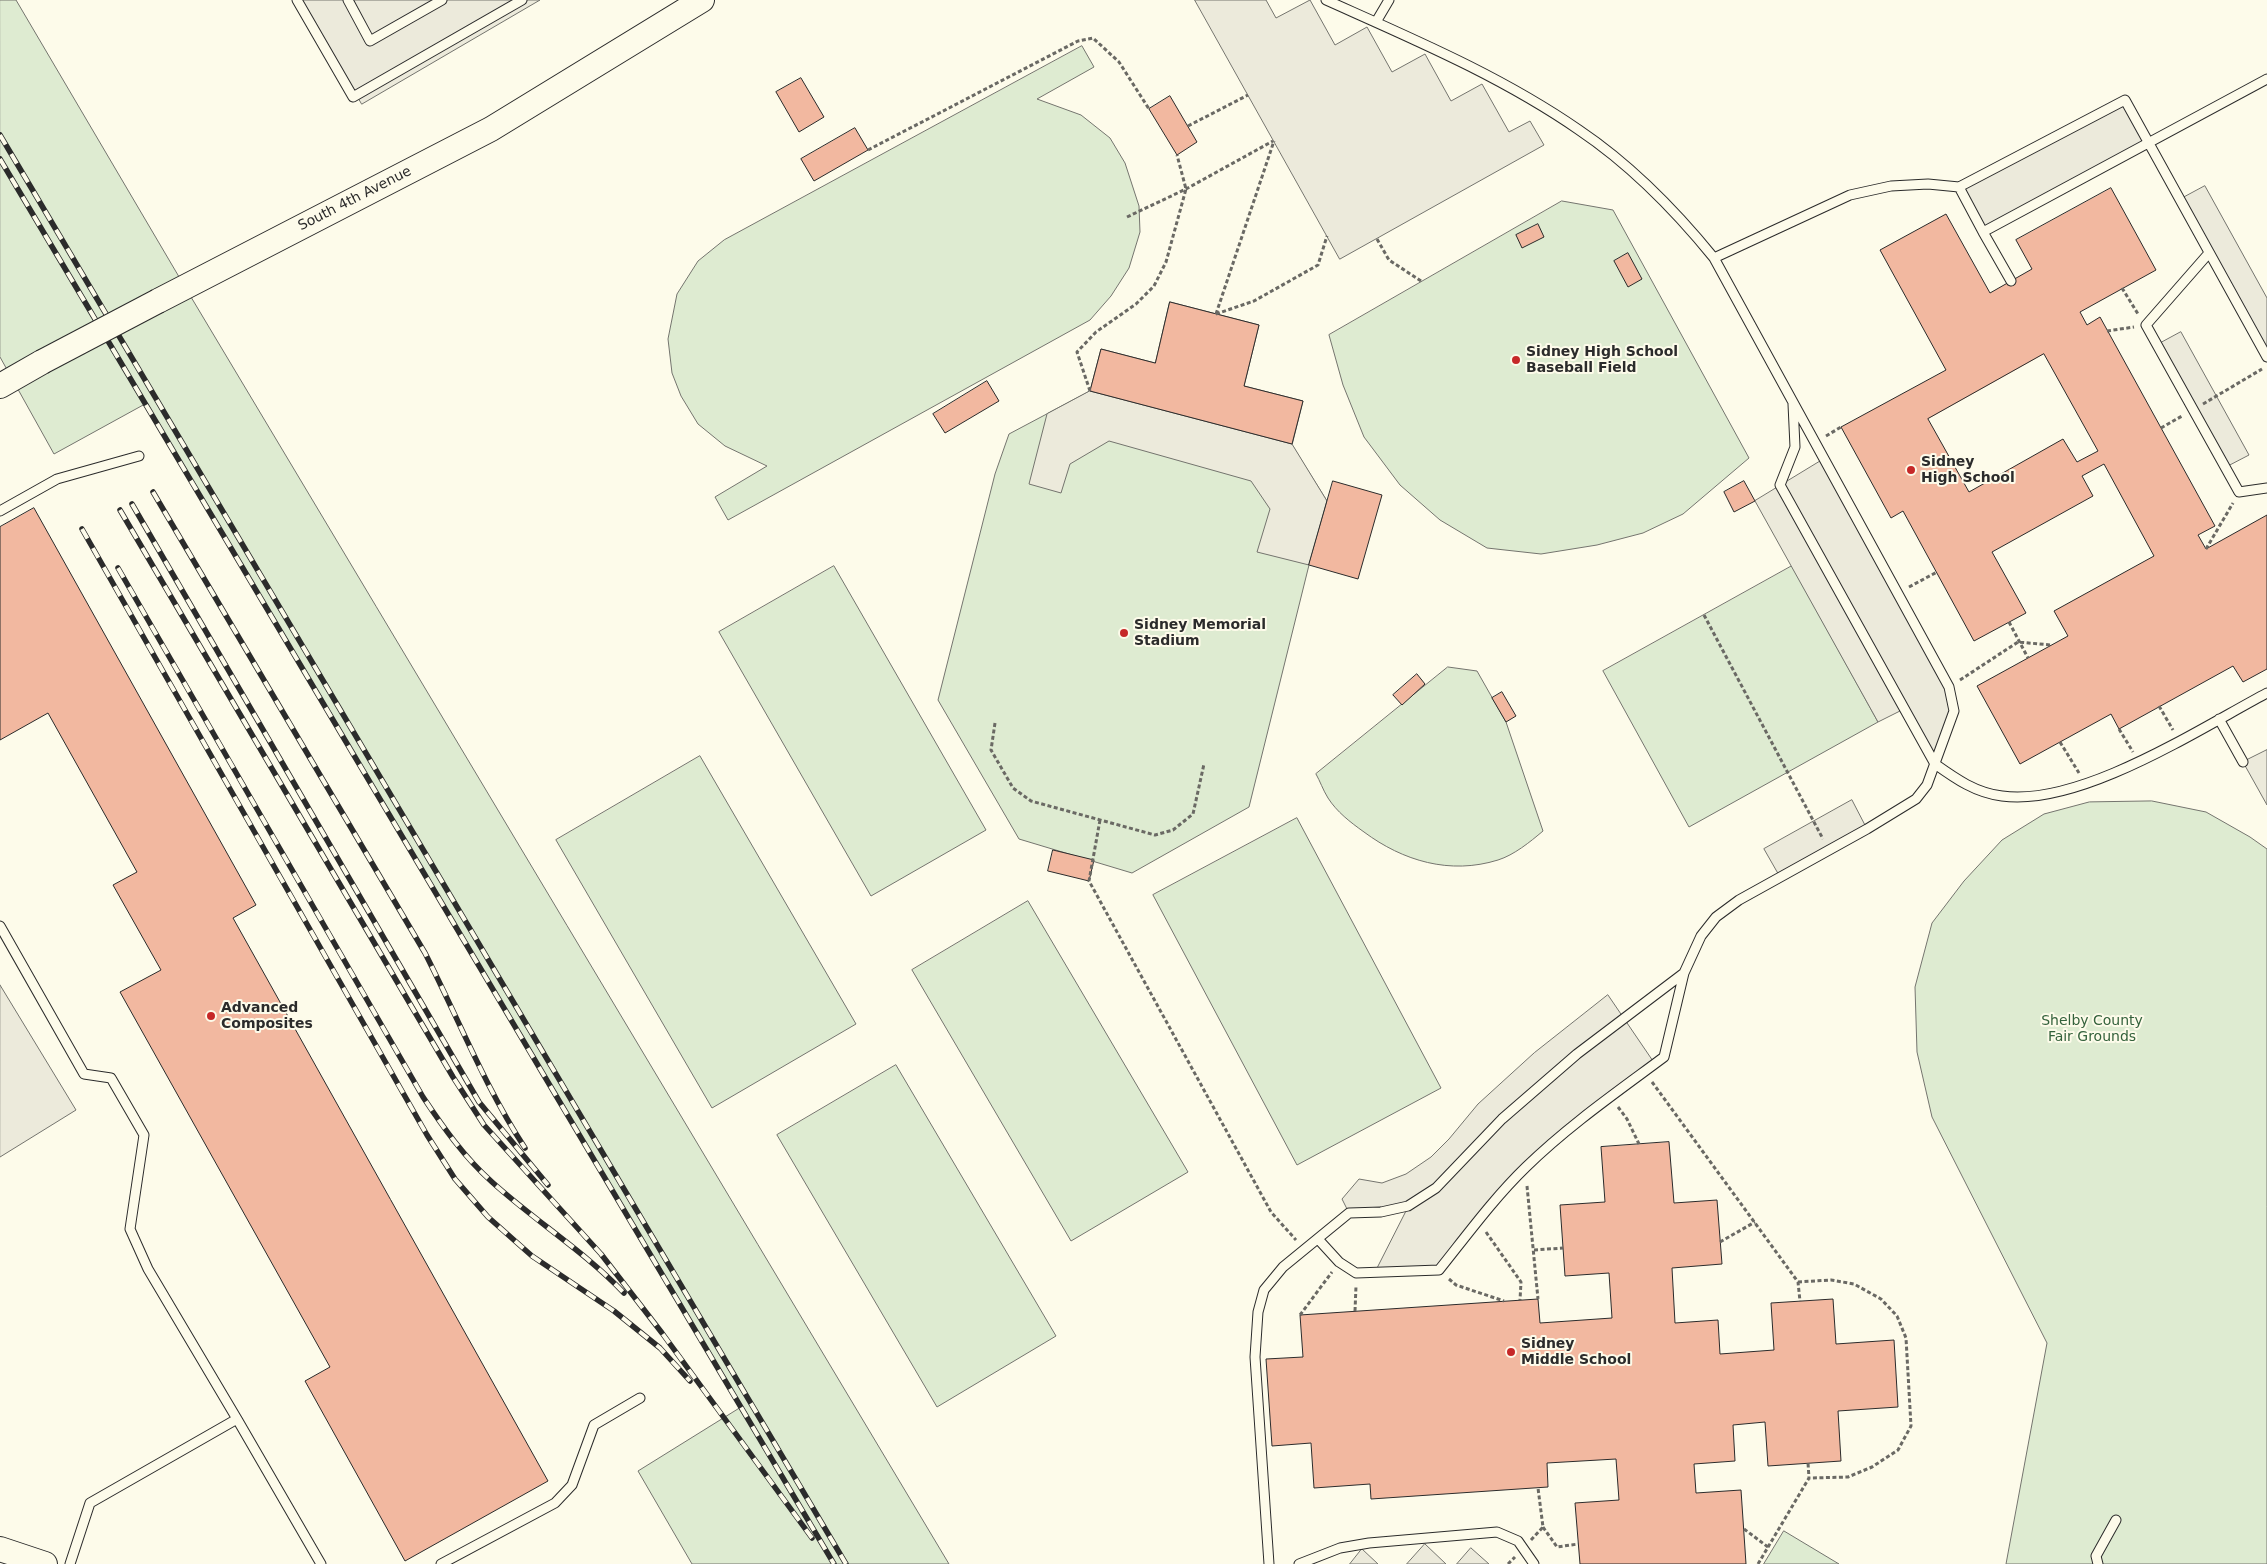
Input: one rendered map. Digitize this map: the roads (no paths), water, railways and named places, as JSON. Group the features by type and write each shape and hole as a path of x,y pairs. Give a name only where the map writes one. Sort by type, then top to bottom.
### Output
{"street":[{"name":"South 4th Avenue","path":"0,386 158,301 491,129 702,0"},
{"path":"0,1548 45,1564"}],"lane":[{"path":"297,0 353,97 522,0"},
{"path":"348,0 370,41 442,0"},
{"path":"1318,1239 1339,1262 1356,1273 1439,1270 1478,1220 1526,1168 1588,1112 1664,1057 1684,973 1700,936 1716,917 1739,900 1916,799 1927,785 1954,711 1949,687 1714,258 1680,217 1622,163 1581,131 1493,77 1326,0"},
{"path":"1376,22 1389,0"},
{"path":"1982,232 2148,145 2267,79"},
{"path":"1714,258 1850,195 1891,186 1928,184 1959,187 2125,100 2148,145 2267,358"},
{"path":"1959,187 1982,232 2011,281"},
{"path":"2208,253 2146,325 2239,492 2267,488"},
{"path":"1792,401 1795,447 1780,485 1935,764 1967,787 2002,796 2039,797 2085,784 2138,761 2267,693"},
{"path":"0,511 57,479 139,456"},
{"path":"2219,719 2244,762"},
{"path":"0,926 84,1074 112,1078 144,1135 130,1229 148,1269 322,1564"},
{"path":"1269,1564 1255,1357 1258,1312 1264,1290 1284,1267 1349,1213 1381,1212 1408,1206 1436,1188 1502,1119 1577,1054 1684,973"},
{"path":"442,1564 556,1503 572,1485 594,1425 640,1398"},
{"path":"70,1564 90,1503 236,1419"},
{"path":"2098,1564 2096,1556 2116,1520"},
{"path":"1299,1564 1340,1548 1370,1543 1497,1532 1518,1541 1534,1564"}],"railway":[{"path":"0,135 846,1564"},
{"path":"0,159 834,1564"},
{"path":"153,492 425,953 484,1077 525,1148"},
{"path":"132,504 479,1102 548,1185"},
{"path":"120,510 453,1077 484,1125 601,1254 662,1333 812,1538"},
{"path":"82,529 427,1135 455,1179 488,1217 532,1256 614,1311 660,1348 690,1381"},
{"path":"118,568 423,1097 438,1119 463,1152 492,1182 593,1263 624,1293"}],"place":[{"name":"Sidney High School Baseball Field","path":"1516,360"},
{"name":"Sidney High School","path":"1911,470"},
{"name":"Sidney Memorial Stadium","path":"1124,633"},
{"name":"Advanced Composites","path":"211,1016"},
{"name":"Sidney Middle School","path":"1511,1352"}],"park label":[{"name":"Shelby County Fair Grounds","path":"2092,1030"}]}
